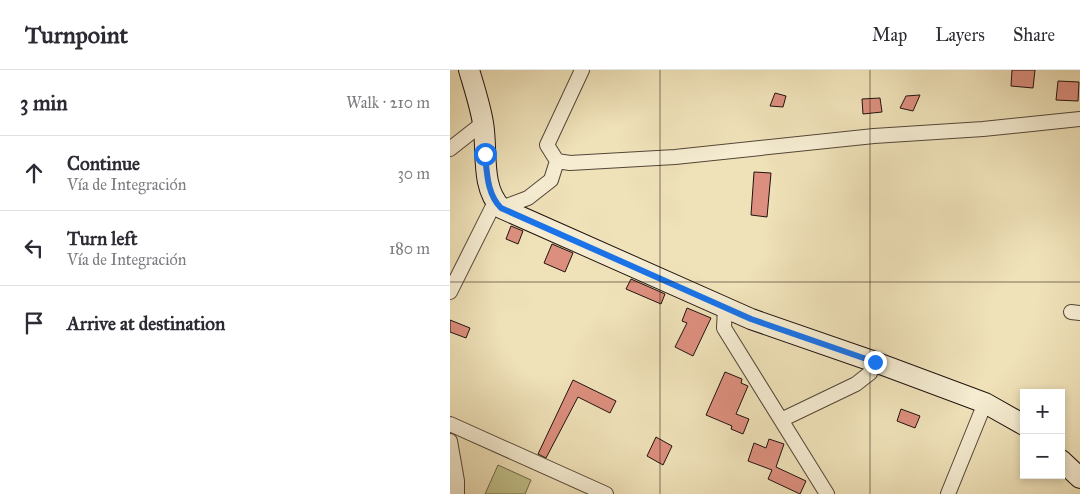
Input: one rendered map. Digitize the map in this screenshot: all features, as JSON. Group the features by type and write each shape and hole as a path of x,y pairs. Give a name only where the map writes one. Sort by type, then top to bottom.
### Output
{"main road":[{"path":"469,70 483,123 487,177 498,205 751,319 985,403 1020,423"},
{"path":"1065,464 1080,478"}],"street":[{"path":"582,70 547,145 557,160 570,163 675,157 874,136 1080,119"},
{"path":"450,149 483,123"},
{"path":"450,292 498,205 528,198 551,180 557,160"},
{"path":"725,308 724,328 827,494"},
{"path":"781,420 856,384 870,373 875,362"},
{"path":"948,494 985,403"},
{"path":"450,424 606,494"},
{"path":"450,441 457,494"}],"green space":[{"path":"498,465 531,480 525,494 485,494"}],"building":[{"path":"1012,70 1035,70 1033,88 1011,86"},
{"path":"1058,81 1079,82 1078,101 1056,100"},
{"path":"775,93 786,96 783,107 770,106"},
{"path":"920,95 913,111 900,108 906,96"},
{"path":"880,98 882,112 863,114 862,99"},
{"path":"754,172 771,173 767,217 751,215"},
{"path":"511,226 523,231 518,244 506,239"},
{"path":"552,244 573,253 565,272 544,263"},
{"path":"631,279 665,294 661,304 626,289"},
{"path":"687,308 711,318 693,356 675,347 687,323 682,321"},
{"path":"450,320 470,328 466,338 450,332"},
{"path":"725,372 742,379 741,383 748,386 736,414 749,419 743,434 731,429 732,426 706,415"},
{"path":"573,380 616,401 610,413 578,397 546,458 538,454"},
{"path":"901,409 920,416 915,428 897,421"},
{"path":"656,437 672,446 663,465 647,456"},
{"path":"769,439 784,444 776,467 806,481 800,494 768,479 772,470 748,461 754,443 766,448"}],"route":[{"path":"485,154 489,187 495,202 501,208 751,319 875,362"}]}
